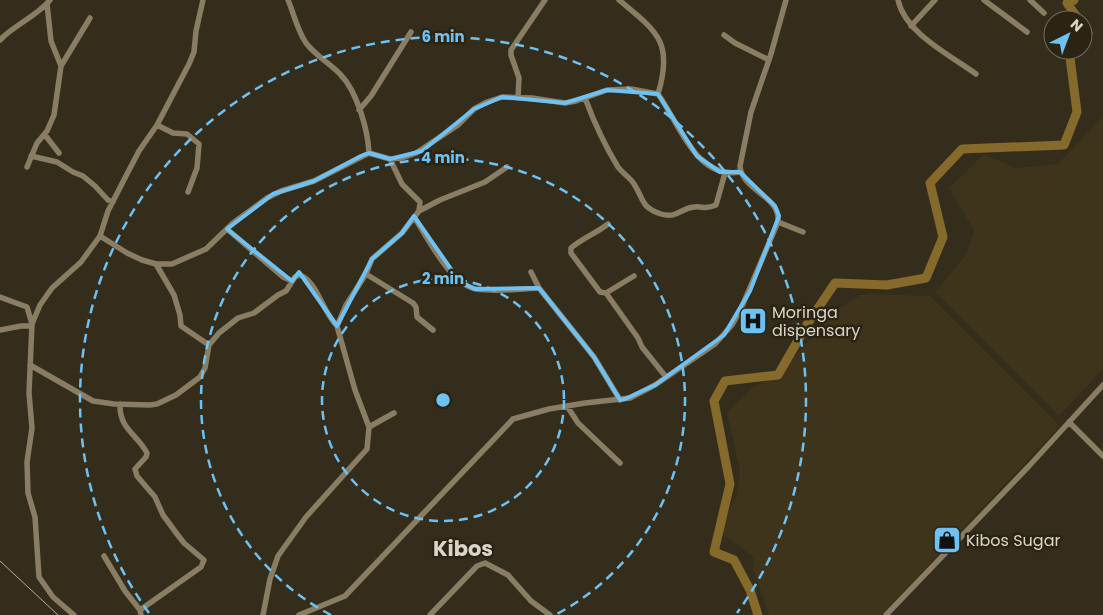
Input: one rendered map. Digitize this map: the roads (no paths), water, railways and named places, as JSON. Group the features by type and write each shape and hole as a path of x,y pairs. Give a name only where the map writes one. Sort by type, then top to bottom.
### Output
{"street":[{"path":"74,615 53,598 39,577 35,516 28,493 27,462 32,428 29,393 32,325 37,310 52,288 81,262 100,236 113,202 139,151 157,125 189,64 194,52 196,31 203,0"},
{"path":"288,0 306,42 315,53 345,80 359,110 369,141 369,153"},
{"path":"518,98 519,78 511,50 545,0"},
{"path":"619,0 654,31 665,59 664,74 658,94 697,156 713,169 725,173 740,172"},
{"path":"299,615 345,596 513,419 548,409 620,400 638,395 715,344 732,325 750,291 778,222 778,211 775,206 748,183 740,172 740,158 751,112 769,60 786,0"},
{"path":"898,0 902,13 911,26 922,36 976,74"},
{"path":"911,26 935,0"},
{"path":"984,0 1027,32"},
{"path":"1030,0 1043,12"},
{"path":"0,40 14,27 38,13 48,2"},
{"path":"48,2 51,41 61,66"},
{"path":"27,167 37,143 45,135 54,114 61,66 90,18"},
{"path":"359,110 371,96 410,32"},
{"path":"724,35 735,43 769,60"},
{"path":"100,236 127,254 156,264 172,264 199,253 210,246 227,229 273,194 314,181 369,153 390,159 422,151 458,125 474,109 486,102 502,97 565,102 576,101 601,91 622,89 658,94"},
{"path":"585,98 596,125 619,169 635,186 643,203 654,211 673,216 693,207 706,209 716,205 725,173"},
{"path":"157,125 173,133 187,134 199,144 197,168 188,192"},
{"path":"45,135 59,153"},
{"path":"31,156 57,162 83,176 96,186 108,200 113,202"},
{"path":"390,159 402,184 420,202 419,211"},
{"path":"337,326 346,305 366,274 372,259 402,233 419,211 484,182 507,166"},
{"path":"414,217 444,264 460,282 476,289 539,288"},
{"path":"778,222 803,232"},
{"path":"608,224 593,236 582,240 570,249 600,292 606,293 634,276"},
{"path":"227,229 283,277 292,281"},
{"path":"156,264 174,295 181,326 209,346"},
{"path":"532,272 539,288 594,357 620,400"},
{"path":"366,274 413,303 416,307 417,317 433,330"},
{"path":"30,365 93,401 120,404 157,404 187,388 204,372 209,346 219,333 238,318 254,313 286,291 295,277 300,275 304,277 312,286 325,311 337,326 355,390 369,427 367,449 306,516 278,556 270,579 263,615"},
{"path":"606,293 638,338 642,347 666,377"},
{"path":"0,297 27,307 32,325"},
{"path":"0,330 32,325"},
{"path":"886,615 1029,466 1103,385"},
{"path":"104,556 141,613 201,567 204,560 184,543 163,515 155,497 137,476 135,469 146,457 147,453 128,430 120,415 120,404"},
{"path":"567,406 578,423 620,463"},
{"path":"369,427 394,413"},
{"path":"1069,422 1103,456"},
{"path":"430,615 476,566 485,563 508,575 530,600 550,615"}],"waterway":[{"path":"1072,10 1067,3 1074,0"},
{"path":"758,615 750,590 734,560 714,552 730,484 714,401 725,381 778,375 808,323 835,283 887,285 926,278 943,237 930,183 962,149 1064,145 1077,112 1070,60"}],"railway":[{"path":"0,561 58,615"}],"place":[{"name":"Moringa dispensary","path":"753,321"},
{"name":"Kibos Sugar","path":"947,540"}],"district":[{"name":"Kibos","path":"463,549"}]}
